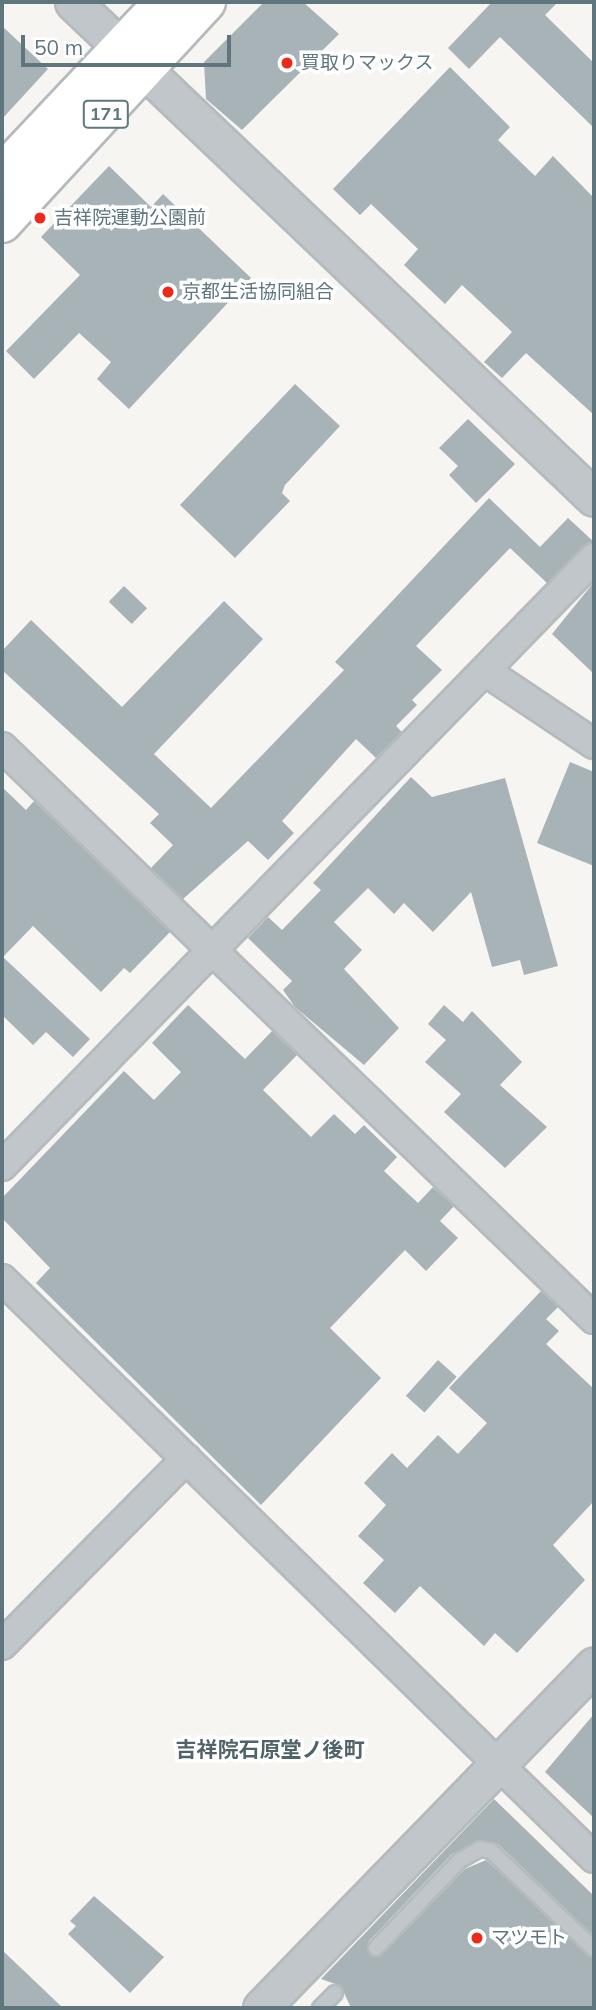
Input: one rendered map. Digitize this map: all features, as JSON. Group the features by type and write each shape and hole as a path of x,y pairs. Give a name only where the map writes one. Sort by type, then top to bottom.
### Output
{"highway":[{"name":"171","path":"2,223 132,60 164,2"},
{"name":"171","path":"2,174 132,60 206,2"}],"street":[{"path":"73,2 594,498"},
{"path":"2,1166 594,558"},
{"path":"485,671 594,744"},
{"path":"2,747 213,947 594,1319"},
{"path":"2,1279 594,1858"},
{"path":"2,1645 186,1459"},
{"path":"261,2008 594,1665"}],"lane":[{"path":"376,1948 459,1861 480,1849 491,1851 594,1949"},
{"path":"320,2008 335,1993"}],"building":[{"path":"264,2 303,2 339,34 242,130 206,99 204,62"},
{"path":"492,2 558,2 545,15 594,63 594,128 500,37 469,69 448,48"},
{"path":"2,26 48,69 2,119"},
{"path":"450,67 510,127 498,140 535,176 553,156 594,198 594,415 526,353 502,378 484,362 512,332 462,285 445,304 404,265 418,249 371,204 360,215 333,189"},
{"name":"京都生活協同組合","path":"109,166 151,207 163,194 251,278 129,409 97,379 111,362 79,333 34,379 6,351 80,275 41,237"},
{"path":"295,384 340,426 285,485 282,493 290,501 235,558 180,505"},
{"path":"468,419 515,464 476,503 449,475 458,466 439,448"},
{"path":"489,498 540,547 568,518 594,542 547,583 510,548 416,646 442,670 412,700 417,705 396,726 402,732 376,758 356,739 282,821 294,833 268,860 248,841 183,899 151,868 173,845 150,823 159,814 2,670 2,651 31,620 122,707 224,601 263,639 154,754 211,808 344,670 335,662"},
{"path":"594,582 594,674 552,634"},
{"path":"124,586 147,608 132,624 109,602"},
{"path":"570,762 594,772 594,866 537,843"},
{"path":"411,777 432,797 505,778 558,966 524,975 520,960 492,967 471,892 433,932 404,903 394,914 368,888 334,922 362,950 344,969 399,1028 364,1065 295,1007 283,990 292,981 248,938 268,917 282,930 321,890 313,883"},
{"path":"2,787 26,810 34,801 170,932 130,973 124,968 101,992 33,926 3,957 90,1039 73,1057 46,1032 33,1045 2,1015"},
{"path":"188,1005 245,1059 272,1031 297,1055 263,1090 311,1137 334,1114 355,1134 364,1125 397,1157 384,1171 418,1203 433,1187 454,1206 440,1221 458,1238 426,1271 405,1250 330,1328 381,1378 261,1505 36,1283 50,1268 2,1218 2,1198 124,1071 154,1100 181,1072 152,1043"},
{"path":"444,1005 463,1022 472,1011 522,1062 500,1085 547,1127 505,1168 444,1112 461,1094 425,1062 446,1040 428,1024"},
{"path":"541,1291 558,1307 546,1319 559,1331 546,1344 594,1389 594,1501 553,1545 585,1580 517,1653 495,1633 484,1646 420,1586 395,1613 363,1583 384,1560 358,1536 386,1505 364,1483 392,1453 407,1468 438,1435 458,1454 487,1423 449,1388"},
{"path":"438,1360 457,1377 424,1412 406,1396"},
{"path":"594,1714 594,1818 545,1772"},
{"name":"マツモト","path":"494,1799 594,1896 594,1936 498,1844 481,1840 452,1854 369,1941 367,1951 382,1955 465,1869 486,1860 594,1958 594,2008 351,2008 341,1986 321,1979"},
{"path":"94,1896 164,1957 130,1993 68,1934 76,1926 70,1921"},
{"path":"2,1950 63,2008 2,2008"}],"place":[{"name":"買取りマックス","path":"287,63"},
{"name":"吉祥院運動公園前","path":"40,218"},
{"name":"京都生活協同組合","path":"168,292"},
{"name":"マツモト","path":"477,1938"}],"district":[{"name":"吉祥院石原堂ノ後町","path":"270,1749"}]}
